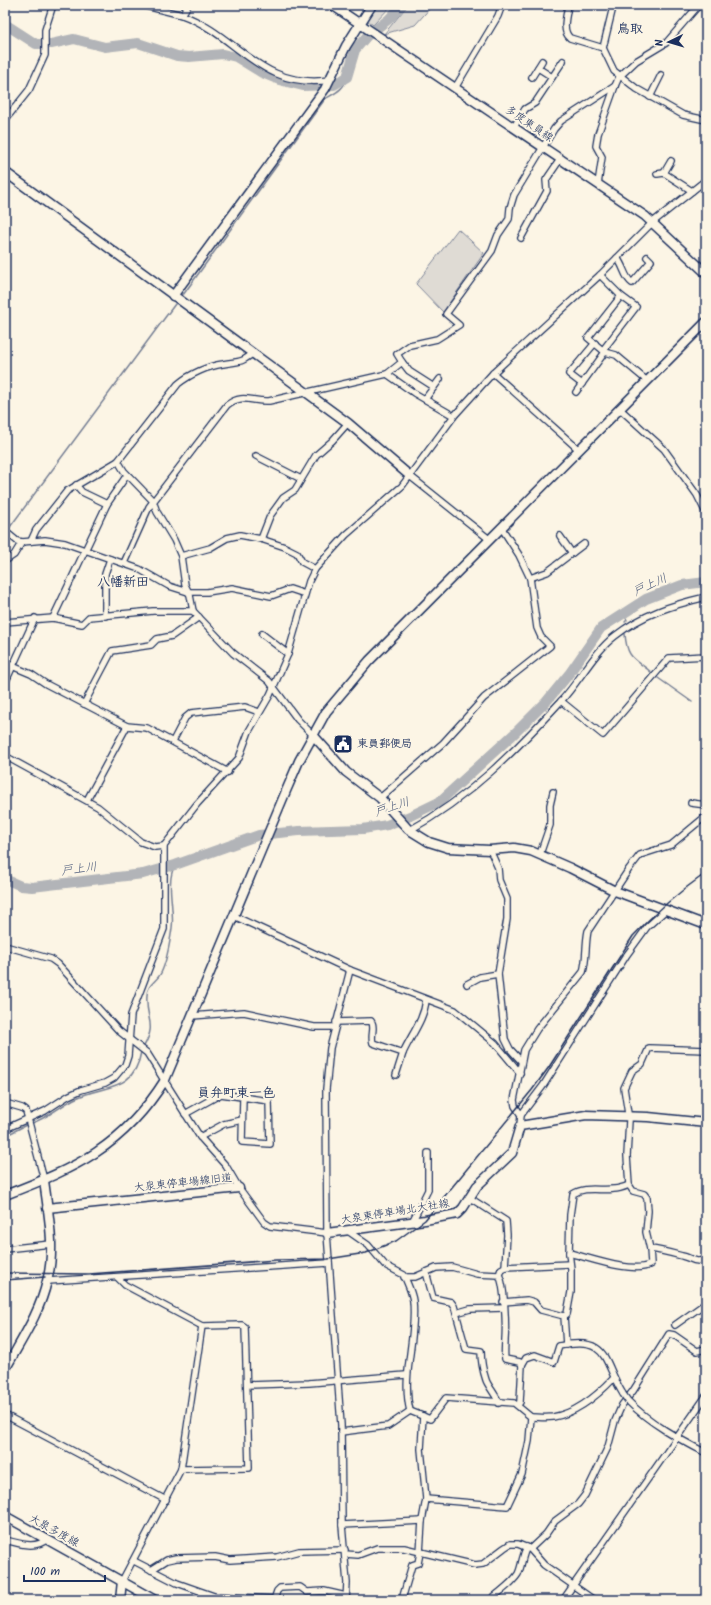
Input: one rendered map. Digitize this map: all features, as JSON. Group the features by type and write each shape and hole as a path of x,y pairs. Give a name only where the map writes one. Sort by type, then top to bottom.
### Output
{"street":[{"path":"5,120 29,90 45,55 45,30 53,5"},
{"path":"142,5 182,15 204,23 264,68 304,81 328,84"},
{"path":"182,15 188,5"},
{"name":"多度東員線","path":"332,5 653,222 706,273"},
{"path":"173,296 328,84 346,46 362,25 372,5"},
{"path":"455,88 498,16 502,5"},
{"path":"568,5 564,28 566,34 570,38 603,48"},
{"path":"628,5 627,7 613,7 603,48 614,71 620,77 650,97 683,115 706,120"},
{"path":"598,184 602,157 596,146 598,134 615,86 620,77 636,61 666,42 700,5 706,6"},
{"path":"532,77 542,61"},
{"path":"514,128 525,109 535,103 562,61"},
{"path":"538,68 552,77"},
{"path":"650,97 661,75"},
{"path":"434,387 409,371 397,354 410,345 437,339 459,325 446,314 492,251 498,234 509,219 510,208 514,195 554,129 560,121 615,86"},
{"path":"521,238 547,191 546,180 560,158"},
{"path":"657,174 664,172 671,161"},
{"path":"5,172 304,393 348,423 410,476 489,539"},
{"path":"664,172 692,191"},
{"path":"5,1129 45,1111 75,1093 105,1083 114,1078 125,1065 130,1040 131,1015 164,929 164,846 197,804 228,772 238,758 249,731 270,695 288,654 305,594 315,569 346,536 402,486 454,416 493,373 600,275 653,222 706,180"},
{"path":"617,258 623,265 627,279 632,283 651,261 647,257"},
{"path":"576,392 636,308 621,296 600,275"},
{"path":"621,296 588,338 604,351 616,355 646,380"},
{"path":"5,1195 76,1166 108,1146 130,1127 145,1109 165,1080 276,817 313,735 326,712 369,660 646,380 706,322"},
{"path":"582,384 569,374 595,343"},
{"path":"31,541 36,530 62,496 76,485 118,461 178,384 187,376 224,364 234,364 245,360 252,354"},
{"path":"124,564 142,521 153,501 227,405 236,399 244,398 258,401 269,401 387,374 402,362"},
{"path":"493,373 578,449"},
{"path":"387,374 454,416"},
{"path":"425,399 440,379"},
{"path":"619,408 664,449 697,495 706,513"},
{"path":"261,539 270,516 283,498 295,490 316,455 332,442 348,423"},
{"path":"256,456 301,479"},
{"path":"118,461 127,475 153,501 157,512 174,540 181,556 185,586 188,592 192,611 233,653 258,671 273,686 298,720 346,772 380,798 409,830 442,847 490,850 514,848 540,854 615,891 706,925"},
{"path":"53,618 108,504 127,475"},
{"path":"76,485 82,492 108,504"},
{"path":"380,798 442,742 484,698 550,646 541,637 537,628 530,578 519,555 501,527"},
{"path":"6,533 17,541 22,542 59,541 149,573 169,586 188,592 207,592 232,588 271,596 290,589 305,594"},
{"path":"181,556 210,548 236,535 261,539 294,551 302,562 315,569"},
{"path":"560,536 572,554"},
{"path":"5,561 14,555 22,542"},
{"path":"530,578 547,572 584,544"},
{"path":"105,616 105,574 110,558"},
{"path":"409,830 443,811 501,764 561,701 614,637 637,622 671,605 706,597"},
{"path":"5,622 35,618 53,618 82,624 89,617 153,612 192,611"},
{"path":"84,704 112,651 152,645 157,639 170,637 199,617"},
{"path":"5,683 35,618"},
{"path":"262,634 288,654"},
{"path":"561,701 603,735 669,658 706,656"},
{"path":"5,663 31,674 126,726 147,728 228,772"},
{"path":"173,741 185,718 191,713 245,707 259,712"},
{"path":"87,800 126,726"},
{"path":"5,756 87,800 105,812 141,842 156,846 164,846"},
{"path":"540,854 550,825 550,806 553,792"},
{"path":"691,802 706,805"},
{"path":"521,1115 515,1106 514,1100 524,1050 537,1029 582,972 585,964 588,931 640,855 671,845 706,816"},
{"path":"490,850 498,868 499,880 507,899 506,919 498,974 505,1039 510,1049 521,1061"},
{"path":"666,910 647,928 626,956 543,1086 521,1115 520,1126 586,1115 627,1116 706,1123"},
{"path":"234,916 350,970 460,1013 499,1048 520,1073"},
{"path":"5,946 50,959 58,964 130,1040 145,1050 200,1137 226,1166 239,1188"},
{"path":"134,1561 202,1593 228,1598 252,1597 274,1599 280,1588 300,1587 307,1592 324,1591 346,1598 347,1583 342,1526 341,1432 327,1234 326,1088 330,1048 350,970"},
{"path":"467,984 480,977 498,974"},
{"path":"396,1075 403,1053 410,1038 416,1030 426,1000"},
{"path":"192,1016 244,1012 314,1027 371,1020 374,1025 371,1039 373,1043 403,1053"},
{"path":"569,1253 621,1266 646,1267 651,1264 650,1249 646,1232 648,1211 647,1198 644,1194 633,1190 629,1185 627,1168 629,1120 627,1116 624,1088 632,1071 642,1064 648,1048 706,1050"},
{"path":"185,1114 221,1094 243,1097 269,1101 270,1144 242,1142 243,1097"},
{"path":"5,1103 22,1108 26,1111 44,1180 51,1244 48,1281 41,1302 5,1370"},
{"path":"200,1137 224,1124 242,1120"},
{"name":"大泉東停車場北大社線","path":"327,1234 453,1215 463,1208 477,1186 512,1153 520,1126"},
{"path":"412,1222 428,1190 428,1153"},
{"path":"566,1344 564,1316 567,1314 571,1292 569,1253 570,1216 573,1194 599,1188 615,1189 629,1185"},
{"name":"大泉東停車場線旧道","path":"47,1208 239,1188 268,1225 327,1234"},
{"path":"470,1198 506,1221 507,1235 505,1267"},
{"path":"348,1232 368,1245 385,1265 404,1277 415,1277 436,1268 452,1267 464,1269 477,1274 500,1275"},
{"path":"5,1249 51,1244"},
{"path":"650,1249 684,1256 693,1261 700,1262 706,1259"},
{"path":"48,1281 118,1278 329,1263"},
{"path":"522,1365 520,1362 505,1359 502,1279 500,1275 501,1269 505,1267 570,1264"},
{"path":"426,1272 433,1298 451,1302 456,1313 466,1349 480,1351 487,1381 500,1402"},
{"path":"404,1277 413,1303 412,1343 406,1375 410,1411"},
{"path":"118,1278 125,1285 202,1326 244,1326 249,1468 181,1469"},
{"path":"456,1313 470,1309 527,1300 534,1302 541,1310 564,1316"},
{"path":"675,1325 706,1303"},
{"path":"120,1600 122,1581 134,1561 181,1469 202,1326"},
{"path":"490,1600 511,1583 519,1572 521,1559 528,1548 546,1534 555,1521 578,1504 585,1495 608,1447 615,1421 622,1405 633,1391 669,1334 674,1335 697,1351 706,1349"},
{"path":"518,1405 520,1402 522,1365 526,1358 535,1355 554,1362 559,1346 566,1344 590,1344 598,1348 604,1354 614,1378 623,1394 638,1412 677,1437 706,1453"},
{"path":"247,1385 337,1381 406,1375"},
{"path":"410,1411 430,1419 446,1398 514,1403 531,1417 553,1417 573,1410 584,1404 614,1378"},
{"path":"563,1600 706,1396"},
{"path":"341,1432 388,1426 410,1411"},
{"path":"5,1415 166,1500"},
{"path":"402,1596 410,1569 412,1565 418,1563 420,1553 422,1521 426,1499 421,1449 423,1416"},
{"path":"426,1499 508,1506 522,1474 529,1441 531,1417"},
{"name":"大泉多度線","path":"5,1516 155,1600"},
{"path":"342,1526 422,1521"},
{"path":"5,1540 35,1546 47,1539"},
{"path":"151,1570 167,1560 176,1558 215,1556 230,1560 277,1557 299,1551 345,1552 358,1555 378,1548 404,1548 475,1565 483,1564 490,1560 510,1544 518,1544 528,1548 544,1565 594,1600"},
{"path":"200,1600 202,1593"}],"shaded area":[{"path":"373,5 392,5 373,25 364,18"},
{"path":"408,5 433,5 415,25 384,34"},
{"path":"458,229 484,253 443,312 416,284"}],"waterway":[{"path":"5,24 36,44 51,44 74,39 105,47 138,43 177,56 189,57 223,54 236,57 262,73 279,80 303,86 334,85 347,77 355,50 367,36 389,19 402,5"},
{"path":"183,295 325,99 342,88 347,77"},
{"path":"7,531 175,304"},
{"name":"戸上川","path":"5,879 21,886 32,887 143,874 175,865 259,835 299,831 363,829 387,825 410,816 439,802 515,733 546,702 569,674 601,628 646,599 682,585 706,582"},
{"path":"623,612 627,620 625,622"},
{"path":"625,634 626,643 630,654 652,673"},
{"path":"658,678 692,702"},
{"path":"143,1048 150,1033 147,992 159,976 167,957 173,920 170,888 172,872 175,865"},
{"path":"32,1123 85,1094 125,1081 132,1075 141,1052"},
{"path":"5,1136 28,1124"}],"railway":[{"path":"5,1273 89,1274 276,1260 328,1259 366,1253 396,1241 425,1220 532,1090 549,1067 633,936 686,887 706,873"},
{"path":"5,1280 45,1277"}],"place":[{"name":"東員郵便局","path":"343,744"}],"district":[{"name":"鳥取","path":"630,29"},
{"name":"八幡新田","path":"123,582"},
{"name":"員弁町東一色","path":"236,1093"}]}
